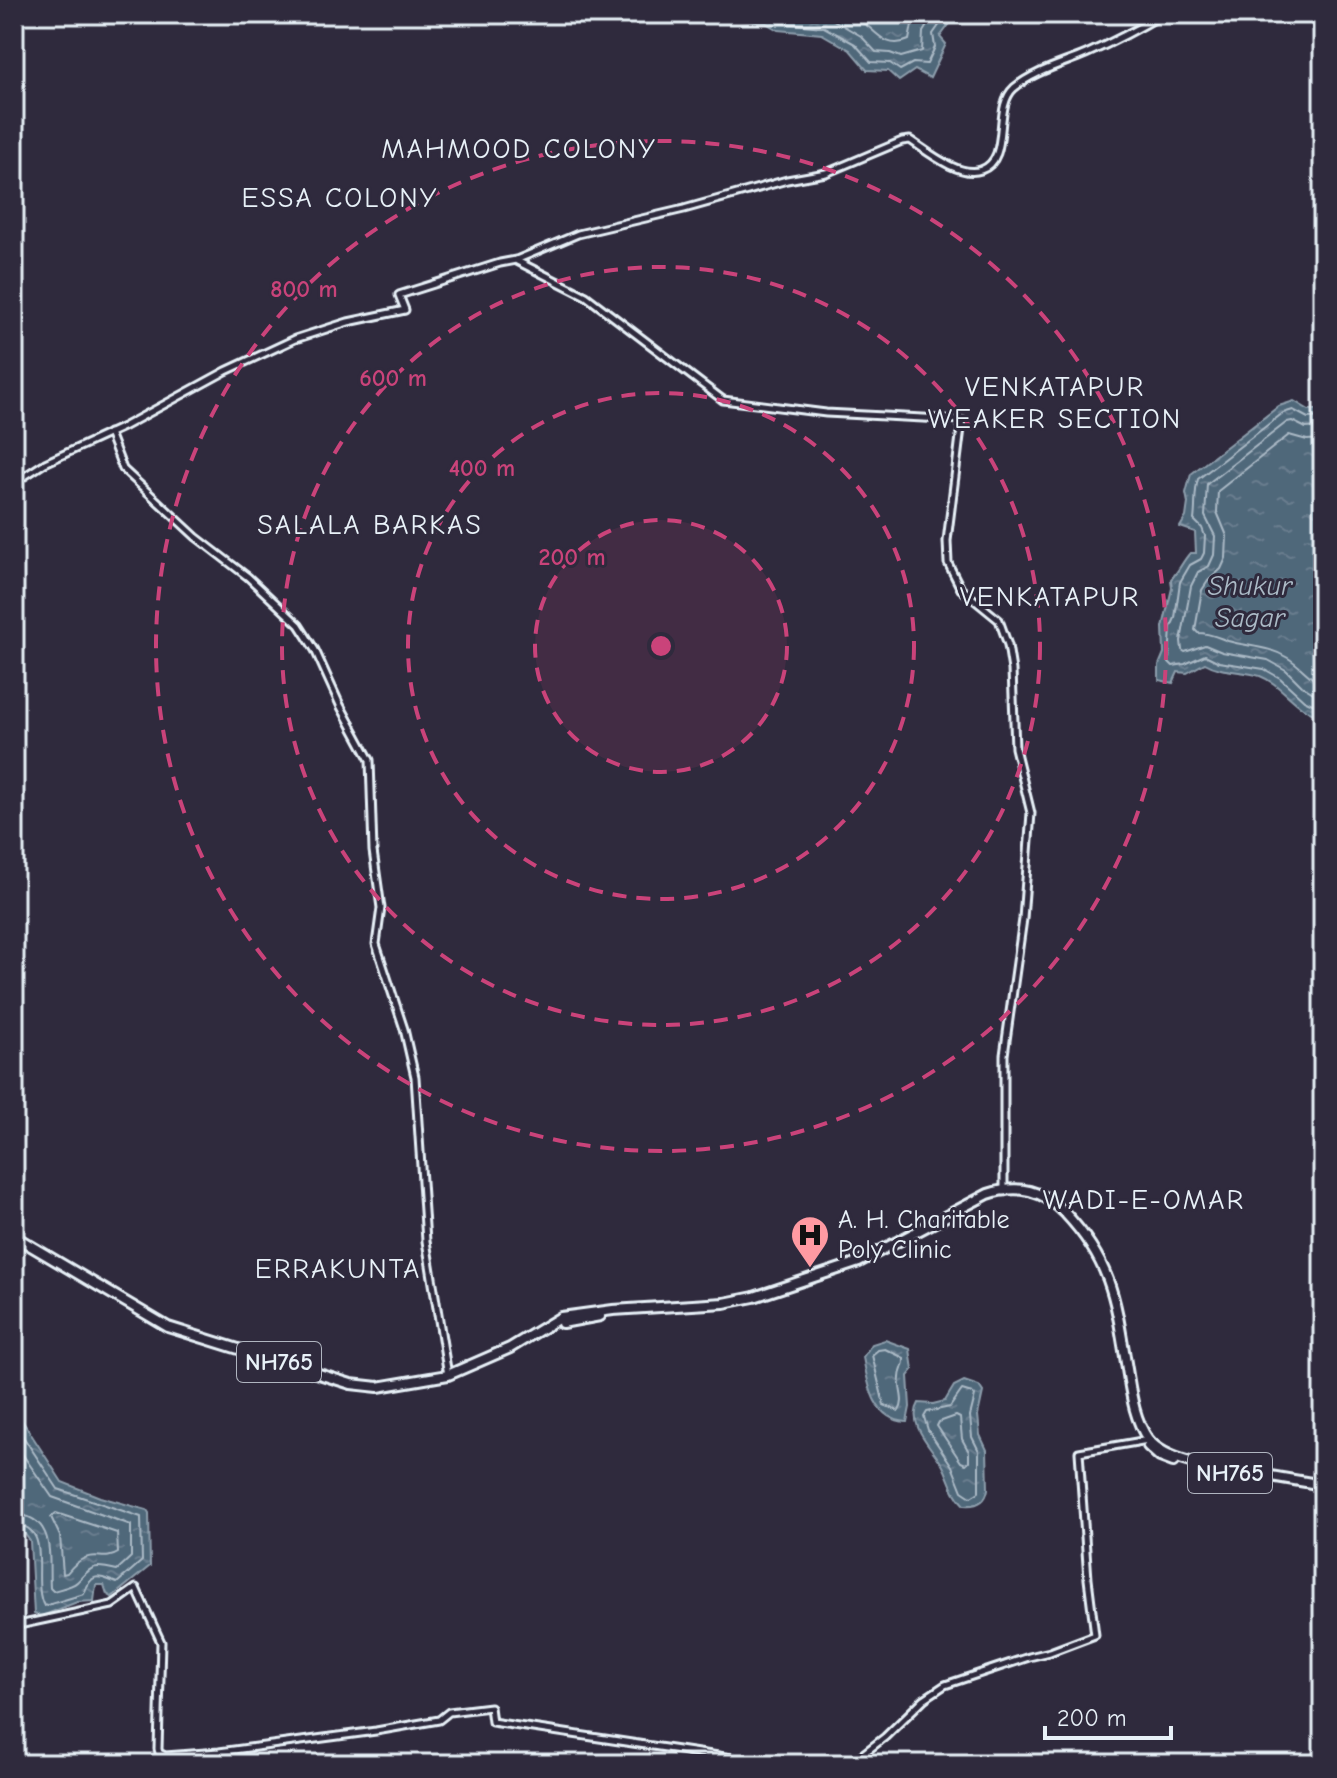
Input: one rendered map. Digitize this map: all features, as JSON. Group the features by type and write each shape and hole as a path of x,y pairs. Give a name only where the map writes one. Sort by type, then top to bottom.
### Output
{"highway":[{"name":"NH765","path":"14,1236 153,1319 217,1344 364,1387 448,1375 510,1348 557,1321 622,1313 723,1309 764,1299 872,1261 1004,1191"},
{"path":"1004,1191 1034,1194 1045,1200 1071,1226 1095,1259 1111,1304 1130,1408 1147,1441"},
{"name":"NH765","path":"1147,1441 1160,1457 1190,1467 1323,1487"}],"street":[{"path":"14,483 45,463 295,339 348,322 405,310 399,295 516,260 578,234 787,180 826,173 902,141 910,140 927,154 952,166 977,172 995,158 1007,98 1014,89 1035,75 1109,43 1163,14"},
{"path":"516,260 586,296 723,400 826,413 962,420 947,541 948,563 961,589 999,620 1008,645 1015,748 1031,813 1023,919 1004,1055 1004,1191"},
{"path":"108,433 123,469 196,537 248,577 299,625 315,650 370,760 373,851 381,908 376,944 404,1029 415,1077 426,1241 448,1375"},
{"path":"850,1764 885,1737 924,1699 945,1685 1095,1635 1079,1452 1147,1441"},
{"path":"14,1626 112,1605 136,1588 161,1642 158,1749 165,1756 376,1731 439,1720 449,1712 490,1707 492,1722 772,1764"}],"water":[{"path":"727,14 957,14 940,37 946,44 930,78 915,70 899,81 888,71 867,70 850,50 822,34 778,30 766,23 739,20"},
{"name":"Shukur Sagar","path":"1294,401 1309,410 1323,409 1323,717 1297,704 1276,685 1260,676 1205,663 1187,673 1178,672 1173,683 1159,680 1171,579 1190,553 1196,553 1195,532 1180,527 1186,517 1186,493 1191,474 1279,406"},
{"path":"885,1340 910,1349 913,1370 908,1376 910,1407 907,1422 886,1415 879,1408 867,1379 863,1357 872,1344"},
{"path":"964,1381 979,1386 983,1392 978,1415 980,1435 987,1450 987,1493 980,1502 968,1505 964,1505 957,1496 916,1420 919,1403 945,1401 954,1386"},
{"path":"14,1408 62,1482 149,1513 150,1566 112,1597 107,1594 104,1585 96,1585 94,1601 77,1602 42,1616 34,1614 30,1541 24,1533 14,1531"}],"place":[{"name":"A. H. Charitable Poly Clinic","path":"810,1269"}],"district":[{"name":"MAHMOOD COLONY","path":"519,149"},
{"name":"ESSA COLONY","path":"340,198"},
{"name":"VENKATAPUR WEAKER SECTION","path":"1055,403"},
{"name":"SALALA BARKAS","path":"370,525"},
{"name":"VENKATAPUR","path":"1050,597"},
{"name":"WADI-E-OMAR","path":"1144,1200"},
{"name":"ERRAKUNTA","path":"338,1269"}]}
